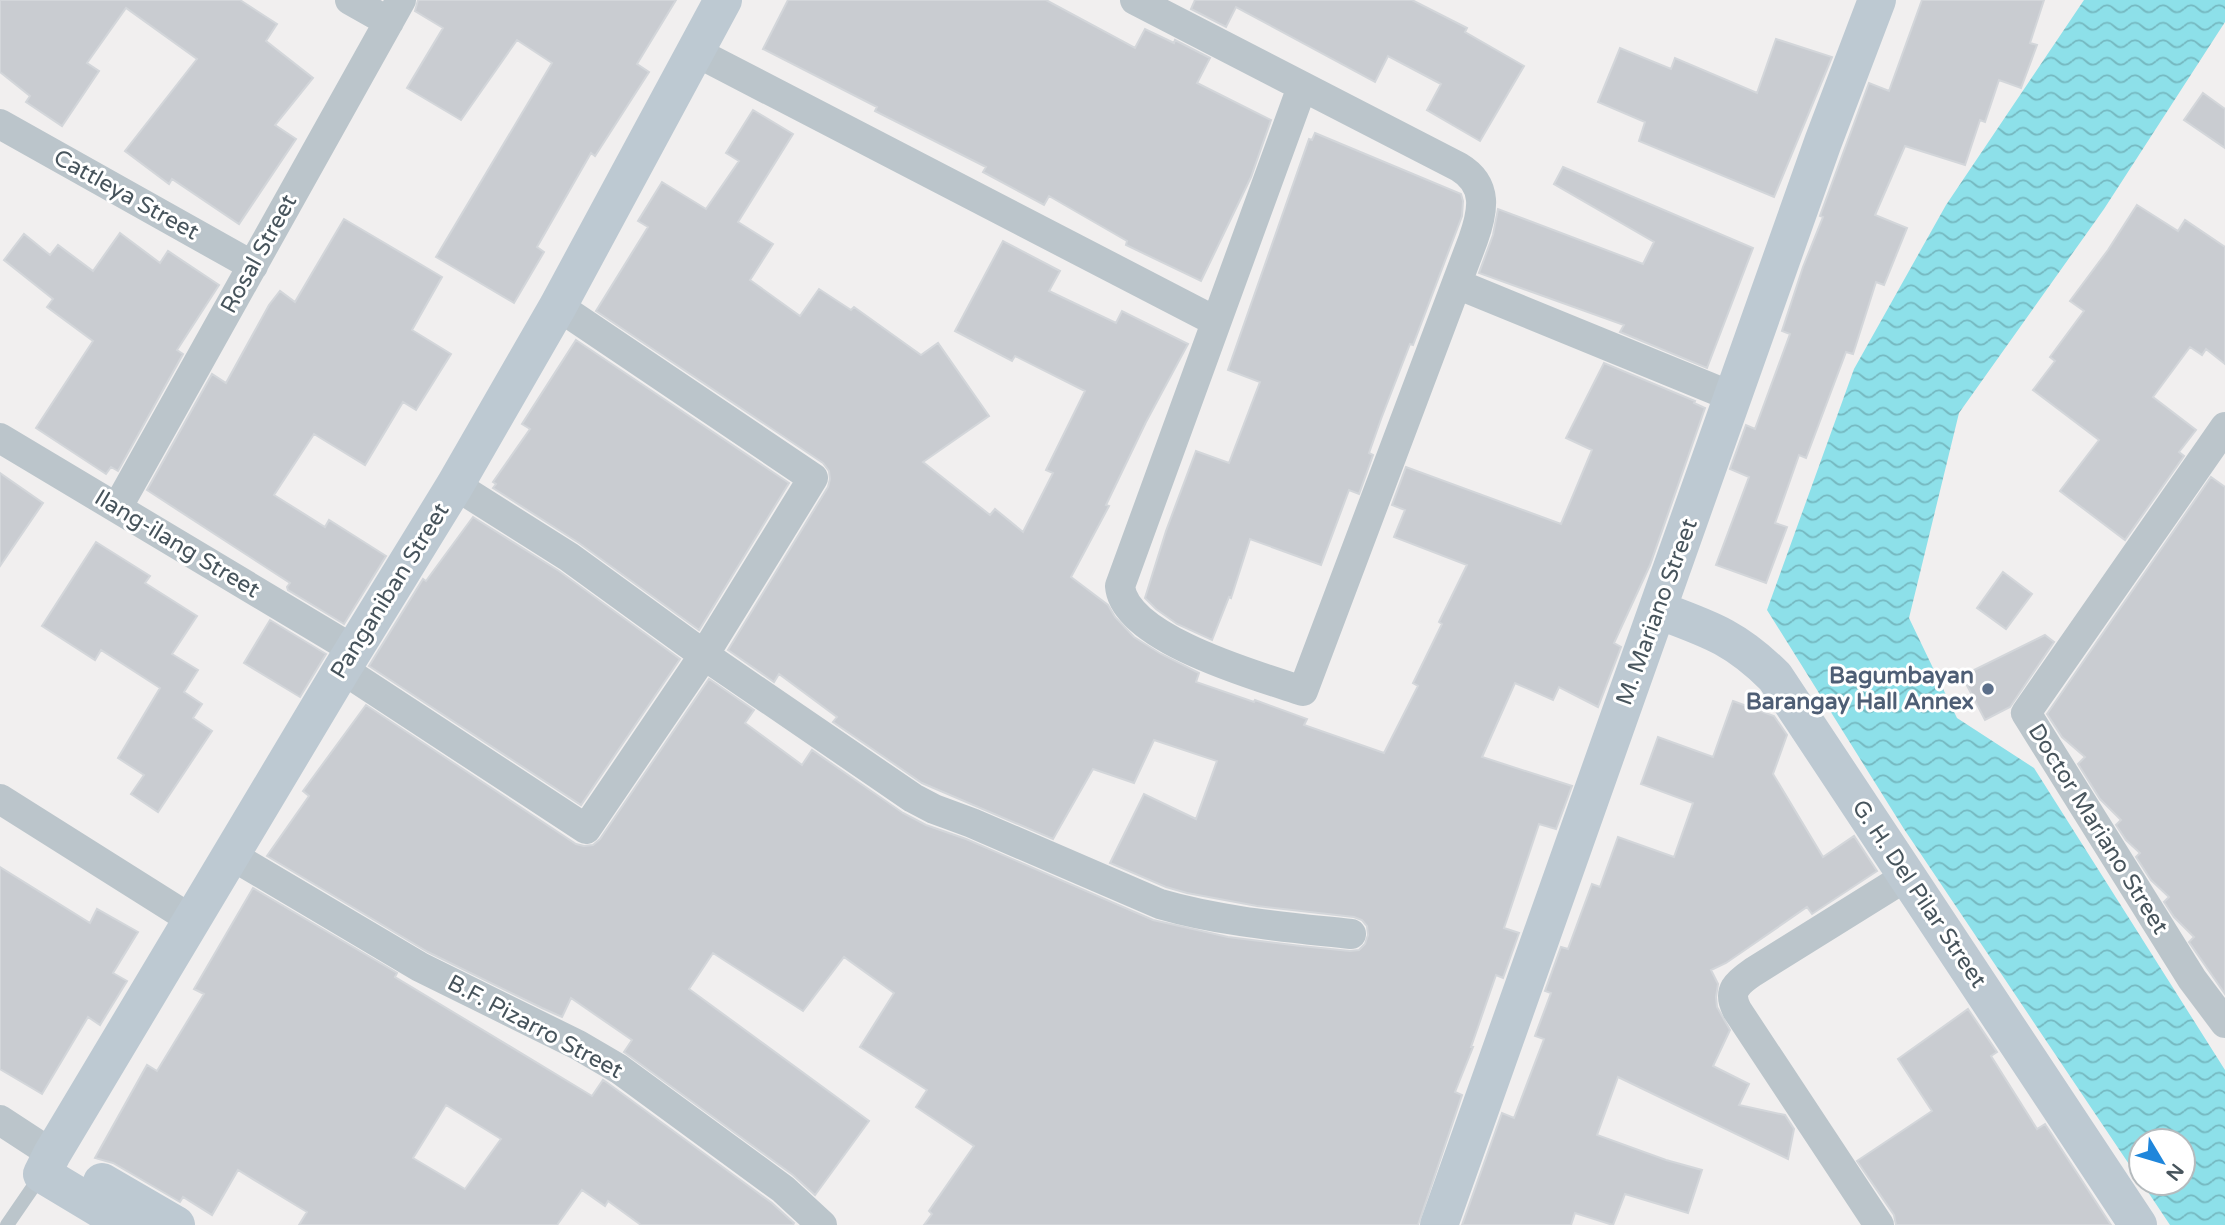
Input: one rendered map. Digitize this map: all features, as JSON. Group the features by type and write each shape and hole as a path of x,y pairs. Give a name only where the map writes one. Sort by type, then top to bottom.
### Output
{"street":[{"path":"349,0 395,11"},
{"name":"Panganiban Street","path":"47,1164 455,485 558,306 723,0"},
{"path":"1135,0 1459,167 1475,179 1481,199 1479,223 1457,284 1303,691 1231,668 1185,648 1144,621 1120,593 1125,569 1302,87"},
{"name":"M. Mariano Street","path":"1439,1225 1823,142 1877,0"},
{"name":"Rosal Street","path":"117,508 395,11"},
{"path":"696,52 1215,321"},
{"name":"Cattleya Street","path":"0,124 253,266"},
{"path":"1457,284 1733,397"},
{"path":"558,306 813,478 704,655"},
{"name":"Ilang-ilang Street","path":"0,438 117,508 348,660 586,829 704,655"},
{"name":"Doctor Mariano Street","path":"2220,447 2026,713 2192,979 2225,1023"},
{"path":"455,485 569,556 704,655 877,774 934,809 1160,904 1191,913 1246,922 1351,934"},
{"name":"G. H. Del Pilar Street","path":"1658,610 1718,633 1738,644 1775,677 2138,1225"},
{"path":"0,799 192,919"},
{"name":"B.F. Pizarro Street","path":"231,855 419,967 578,1045 618,1069 783,1189 822,1225"},
{"path":"1879,1225 1737,1010 1731,995 1740,981 1753,972 1907,876"},
{"path":"0,1120 47,1164 127,1225"},
{"path":"47,1164 176,1225"}],"lane":[{"path":"8,1225 47,1164"}],"water":[{"path":"2084,0 2225,0 2225,22 2104,209 1959,413 1909,618 1957,718 2034,768 2225,1070 2225,1225 2170,1225 2151,1197 2197,1197 2197,1127 2127,1127 2127,1161 1904,829 1767,610 1854,369 1946,205"}],"building":[{"path":"0,0 240,0 277,24 266,41 313,78 275,125 296,139 239,224 172,179 169,184 125,151 197,59 126,8 87,63 99,71 62,126 26,102 30,96 0,72"},
{"path":"418,0 676,0 637,64 649,72 595,156 591,153 537,247 544,252 514,303 436,257 552,63 517,40 461,120 407,88 443,28 415,11"},
{"path":"788,0 1046,0 1135,48 1145,29 1174,43 1175,40 1210,58 1197,83 1271,120 1251,177 1201,281 1126,245 1127,241 1049,196 1044,205 983,172 986,167 875,111 877,107 763,49"},
{"path":"1195,0 1412,0 1467,28 1465,32 1524,66 1480,141 1427,110 1441,84 1388,56 1375,82 1236,7 1226,27 1191,9"},
{"path":"1922,0 2044,0 2030,43 2037,45 2021,88 1999,80 1985,122 1980,120 1965,165 1905,146 1875,215 1907,228 1884,285 1876,282 1853,354 1846,352 1806,458 1799,455 1775,523 1787,527 1766,583 1716,565 1749,477 1730,469 1746,425 1755,429 1790,334 1782,331 1823,217 1820,216 1869,83 1889,91"},
{"path":"1776,39 1832,57 1774,197 1639,141 1645,122 1598,102 1620,48 1671,69 1675,58 1757,93"},
{"path":"2203,93 2225,109 2225,148 2184,120"},
{"path":"753,110 793,134 738,222 773,244 750,280 800,316 819,289 851,310 854,307 921,355 938,343 989,416 923,462 990,515 995,509 1023,532 1053,473 1046,470 1085,391 1015,356 1012,361 955,331 1003,241 1060,271 1049,291 1116,323 1122,311 1188,344 1146,422 1106,505 1109,506 1071,577 1108,605 1115,617 1134,637 1199,673 1196,682 1307,719 1304,725 1384,753 1418,686 1413,683 1467,565 1394,537 1405,510 1392,505 1406,467 1561,524 1592,450 1566,438 1604,363 1695,401 1694,403 1705,408 1650,565 1614,643 1621,647 1598,707 1559,687 1553,700 1515,683 1482,757 1572,786 1556,829 1539,824 1504,928 1519,933 1503,978 1496,975 1473,1047 1455,1092 1462,1095 1418,1225 924,1225 932,1214 929,1211 974,1146 916,1107 927,1090 860,1047 894,993 844,957 803,1011 713,953 689,989 869,1121 815,1195 793,1175 624,1052 632,1040 571,998 562,1017 542,1008 428,952 267,856 309,796 303,791 366,705 576,844 593,845 600,839 709,679 754,710 745,723 802,765 812,750 903,813 926,825 966,839 1153,920 1228,937 1301,946 1350,951 1359,950 1365,944 1367,926 1354,917 1257,906 1187,893 1110,863 1144,794 1196,819 1217,761 1154,740 1134,783 1093,769 1053,839 922,783 833,722 837,717 779,674 774,682 728,650 828,487 829,471 823,463 596,311 648,227 638,221 662,182 706,209 739,161 726,153"},
{"path":"1315,133 1461,194 1462,216 1413,345 1410,344 1381,419 1369,453 1373,455 1359,494 1349,490 1321,565 1250,539 1231,598 1229,597 1212,640 1177,624 1145,598 1166,531 1196,451 1229,463 1260,382 1228,370 1309,139 1312,140"},
{"path":"1563,167 1753,248 1707,368 1620,332 1624,325 1479,273 1493,235 1498,209 1643,264 1654,242 1554,184"},
{"path":"2137,205 2178,231 2185,220 2225,247 2225,364 2206,349 2202,355 2190,347 2153,397 2196,430 2179,452 2184,456 2125,540 2060,491 2099,440 2033,390 2055,361 2050,357 2084,311 2070,301"},
{"path":"344,219 442,277 412,330 451,354 416,410 403,402 365,465 314,434 274,495 325,527 329,520 386,556 344,624 288,590 290,583 147,490 212,374 226,383 269,305 280,291 295,302"},
{"path":"120,233 160,263 168,251 219,285 177,350 183,354 118,471 111,467 106,474 36,428 93,341 47,307 53,299 4,260 24,234 50,255 58,245 93,271"},
{"path":"576,340 789,483 699,630 579,543 493,488 496,484 493,482 530,429 522,424"},
{"path":"0,473 43,503 0,566"},
{"path":"2211,477 2225,487 2225,994 2189,942 2194,937 2174,917 2164,902 2169,897 2151,880 2136,857 2140,853 2126,840 2116,825 2121,820 2100,799 2078,764 2085,757 2062,737 2047,714"},
{"path":"473,517 559,571 680,659 581,805 369,666 423,579 426,581"},
{"path":"96,542 150,576 145,583 197,616 172,654 198,670 184,692 202,704 193,718 212,731 158,812 131,794 144,775 118,758 160,688 101,650 95,660 42,626"},
{"path":"2003,572 2032,594 2006,629 1977,608"},
{"path":"270,620 326,654 300,697 244,663"},
{"path":"2045,635 2054,642 2010,707 1985,720 1962,676"},
{"path":"1733,701 1774,716 1787,735 1773,774 1823,857 1854,836 1877,871 1812,914 1807,907 1726,963 1711,970 1718,984 1717,1007 1730,1030 1713,1066 1749,1084 1739,1105 1785,1115 1794,1129 1788,1159 1618,1077 1597,1135 1702,1170 1688,1213 1625,1194 1613,1225 1575,1213 1571,1225 1462,1225 1502,1113 1514,1118 1544,1039 1535,1036 1551,993 1545,991 1561,947 1568,949 1592,884 1600,887 1618,837 1674,857 1693,803 1641,784 1658,737 1713,757"},
{"path":"0,867 90,923 97,909 138,932 113,973 127,981 100,1025 88,1017 42,1094 0,1069"},
{"path":"253,888 397,973 395,977 592,1096 603,1080 772,1203 794,1223 641,1225 608,1201 605,1206 582,1190 557,1225 299,1225 307,1212 238,1170 212,1215 183,1197 180,1202 113,1163 95,1158 147,1065 157,1071 204,994 194,989","holes":["446,1105 501,1139 465,1189 413,1158"]},
{"path":"1968,1009 1997,1052 1991,1056 2037,1129 2045,1124 2111,1225 1896,1225 1894,1215 1857,1161 1932,1111 1898,1059"}],"place":[{"name":"Bagumbayan Barangay Hall Annex","path":"1988,689"}]}
